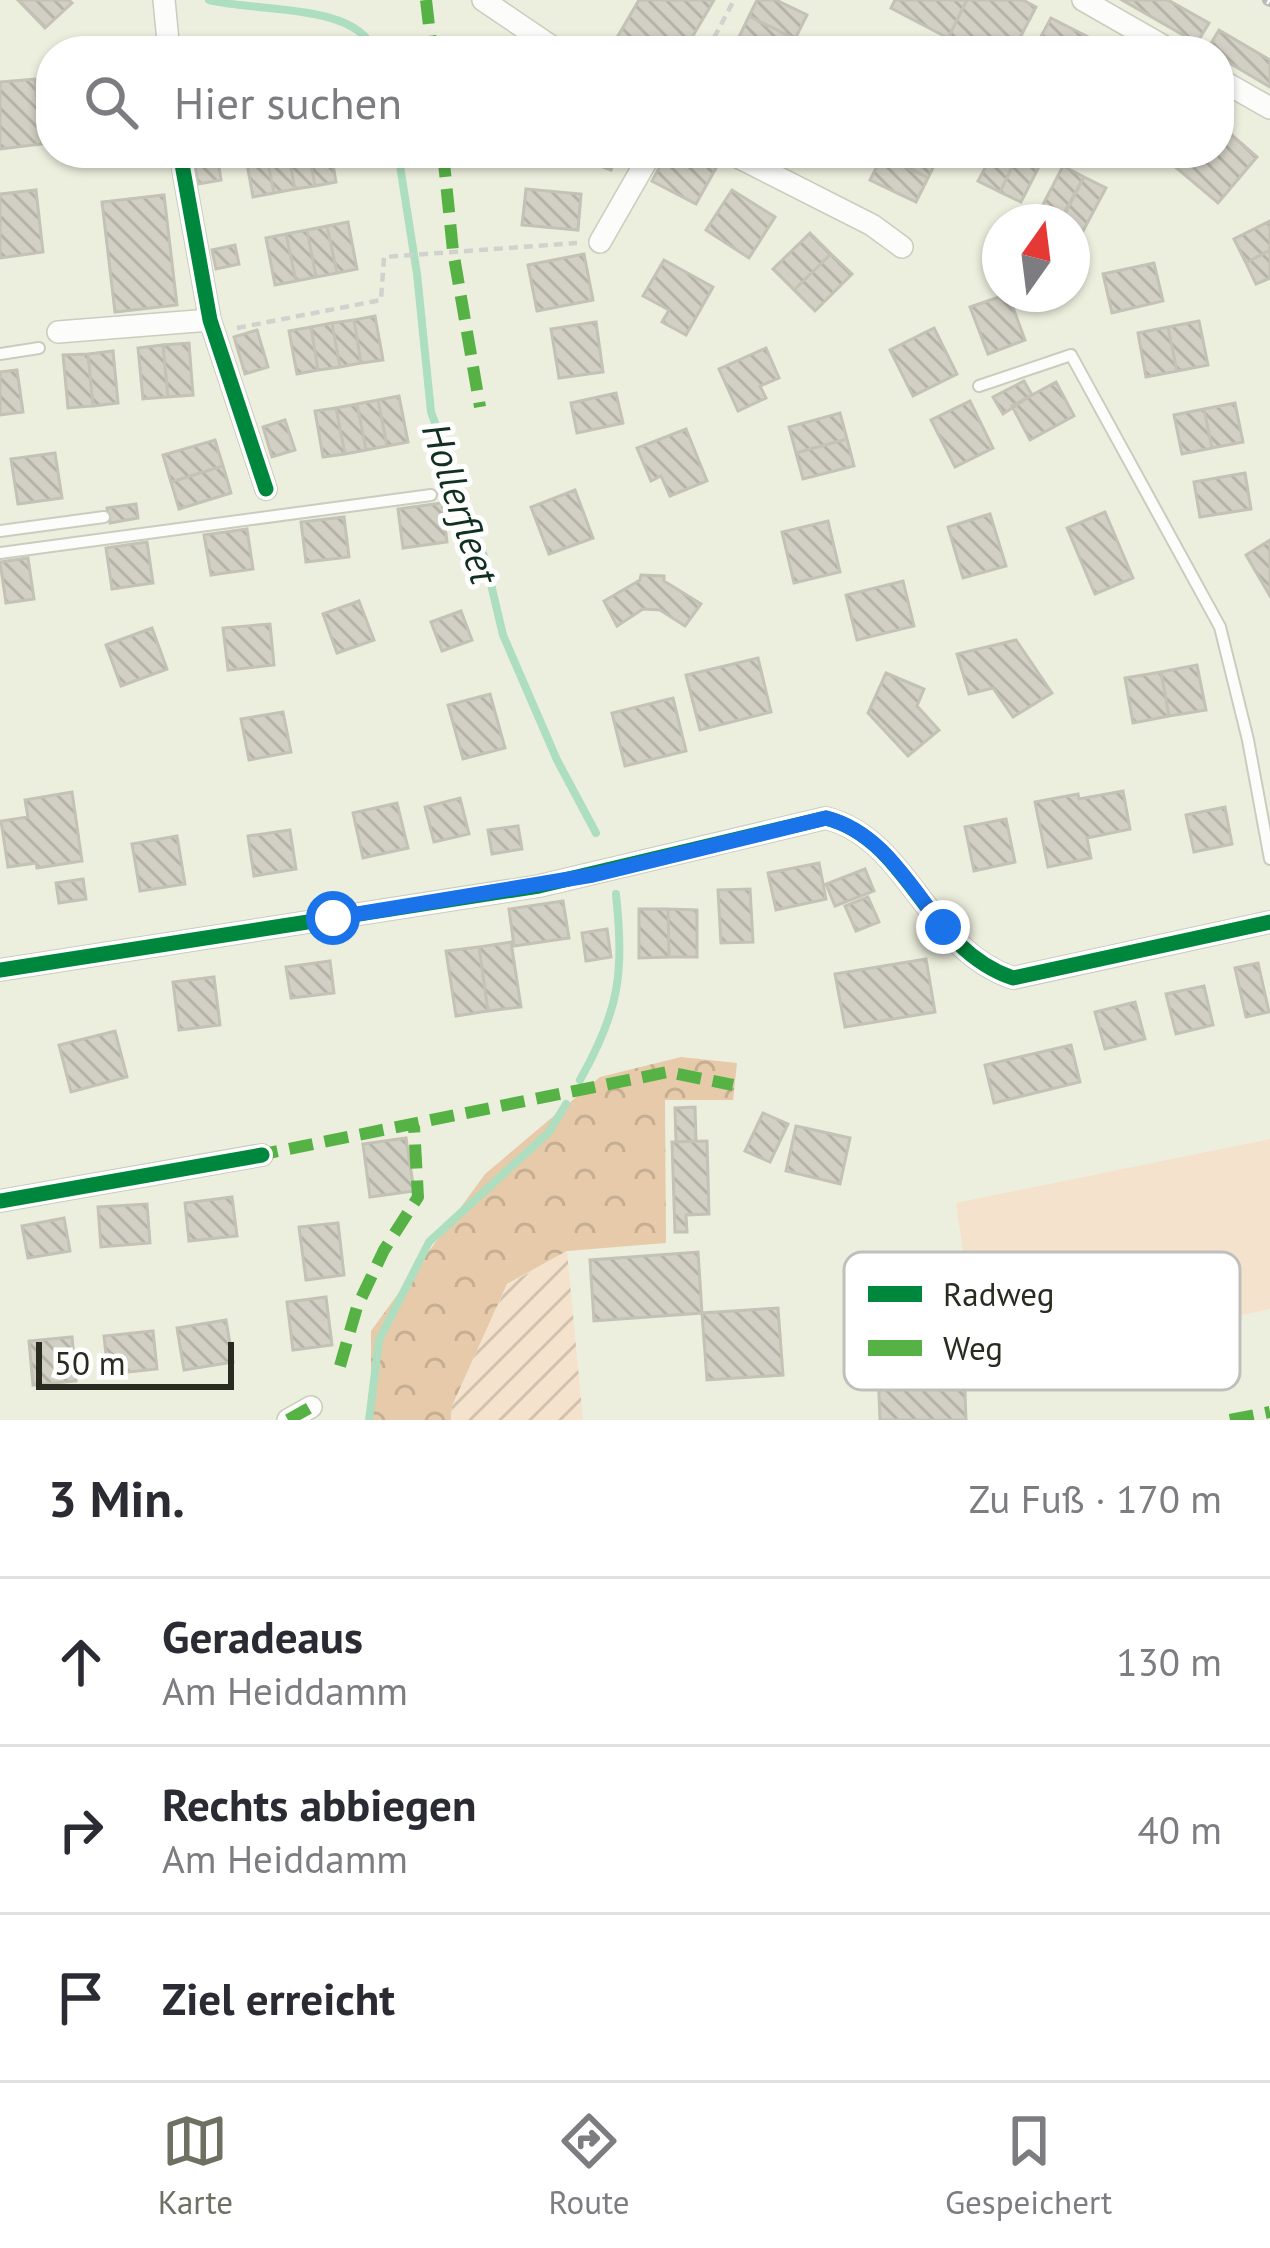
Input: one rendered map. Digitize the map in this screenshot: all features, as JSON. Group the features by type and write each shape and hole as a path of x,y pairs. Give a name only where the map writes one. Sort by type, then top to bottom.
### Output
{"street":[{"path":"164,0 168,36"},
{"path":"482,0 536,36"},
{"path":"1083,0 1146,36"},
{"path":"1234,88 1270,108"},
{"path":"183,168 212,327 266,489"},
{"path":"600,242 642,168"},
{"path":"760,168 872,225 902,247"},
{"path":"58,332 212,327"},
{"path":"0,970 539,886 826,818 849,824 872,838 943,927 983,968 1013,978 1270,922"},
{"path":"0,1201 262,1155"},
{"path":"288,1420 311,1407"}],"lane":[{"path":"0,355 39,349"},
{"path":"980,386 1071,355 1220,627 1270,859"},
{"path":"0,553 431,496"},
{"path":"0,531 104,517"}],"path":[{"path":"715,36 734,0"},
{"path":"212,327 381,300 384,257 600,242"}],"shaded area":[{"path":"1270,1139 1270,1309 1240,1316 1240,1252 963,1252 956,1203"},
{"path":"567,1251 583,1420 451,1420 452,1406 507,1285"}],"green space":[{"path":"681,1057 737,1063 733,1100 665,1100 666,1243 567,1251 507,1284 452,1406 451,1420 371,1420 371,1331 485,1174 600,1077"}],"building":[{"path":"18,0 69,0 72,3 45,28"},
{"path":"639,0 714,0 693,36 618,36"},
{"path":"757,0 776,0 807,15 796,36 749,16"},
{"path":"895,0 967,0 949,36 891,8"},
{"path":"967,0 1023,0 1036,7 1021,36 949,36"},
{"path":"1122,0 1168,0 1209,23 1201,36 1185,36"},
{"path":"749,16 789,36 739,36"},
{"path":"1051,18 1086,36 1041,36"},
{"path":"1234,39 1270,60 1270,87 1234,66"},
{"path":"35,79 36,145 0,149 0,82"},
{"path":"1234,137 1257,157 1218,203 1177,168 1234,168"},
{"path":"195,168 219,168 221,180 198,184"},
{"path":"248,168 269,168 274,193 253,197"},
{"path":"269,168 291,168 295,189 274,193"},
{"path":"291,168 312,168 315,186 295,189"},
{"path":"312,168 334,168 336,182 315,186"},
{"path":"659,168 716,168 696,204 652,181"},
{"path":"876,168 907,168 928,178 916,202 870,180"},
{"path":"910,168 933,168 928,178"},
{"path":"985,168 1012,168 1000,192 978,181"},
{"path":"1012,168 1038,168 1021,202 1000,192"},
{"path":"1062,168 1084,177 1069,204 1043,204"},
{"path":"1084,177 1106,188 1090,218 1090,204 1070,204"},
{"path":"526,189 581,194 578,230 522,225"},
{"path":"36,190 43,252 0,258 0,194"},
{"path":"732,190 775,217 749,258 706,230"},
{"path":"164,195 177,305 115,312 102,202"},
{"path":"1270,221 1270,250 1246,263 1234,239"},
{"path":"348,222 357,269 337,273 327,226"},
{"path":"327,226 337,273 316,277 307,230"},
{"path":"307,230 316,277 296,281 286,234"},
{"path":"810,233 831,254 794,290 773,269"},
{"path":"286,234 296,281 275,285 266,238"},
{"path":"235,245 239,264 216,269 212,250"},
{"path":"1270,250 1270,278 1256,284 1246,263"},
{"path":"584,254 593,300 537,311 528,265"},
{"path":"831,254 852,274 815,311 794,290"},
{"path":"664,260 713,287 686,335 662,322 669,310 643,296"},
{"path":"1154,263 1163,301 1112,313 1103,274"},
{"path":"982,303 982,312 1015,312 1025,340 988,354 970,307"},
{"path":"375,316 383,360 361,363 354,320"},
{"path":"354,320 361,363 340,367 332,323"},
{"path":"1199,321 1208,365 1177,371 1168,327"},
{"path":"596,322 603,372 559,378 551,329"},
{"path":"332,323 340,367 318,370 311,327"},
{"path":"311,327 318,370 297,374 289,331"},
{"path":"1168,327 1177,371 1146,377 1138,333"},
{"path":"934,328 957,374 913,396 890,350"},
{"path":"257,330 268,367 245,374 234,337"},
{"path":"189,343 193,395 168,397 163,345"},
{"path":"163,345 168,397 143,399 138,348"},
{"path":"766,348 779,378 760,386 766,398 738,411 719,369"},
{"path":"113,351 118,403 93,406 88,354"},
{"path":"88,354 93,406 68,408 63,355"},
{"path":"17,370 23,412 0,415 0,372"},
{"path":"1024,381 1032,395 1003,414 993,397"},
{"path":"1056,382 1074,416 1030,440 1012,406"},
{"path":"616,393 623,423 577,433 571,403"},
{"path":"399,396 408,442 387,446 378,400"},
{"path":"378,400 387,446 366,450 357,404"},
{"path":"970,401 993,448 955,467 931,420"},
{"path":"1235,403 1243,442 1212,448 1204,409"},
{"path":"357,404 366,450 345,454 336,408"},
{"path":"336,408 345,454 323,457 315,411"},
{"path":"1204,409 1212,448 1182,454 1174,415"},
{"path":"840,413 847,439 796,453 789,427"},
{"path":"285,420 295,450 272,457 263,427"},
{"path":"686,429 707,481 670,496 661,476 651,481 637,448"},
{"path":"847,439 854,466 803,479 796,453"},
{"path":"215,440 223,466 171,482 163,455"},
{"path":"55,453 62,498 18,504 11,459"},
{"path":"223,466 231,493 179,509 171,482"},
{"path":"1245,473 1251,509 1200,517 1194,482"},
{"path":"575,490 593,538 549,554 531,507"},
{"path":"442,503 447,542 403,548 398,509"},
{"path":"136,504 138,518 110,523 107,508"},
{"path":"1105,512 1133,578 1095,594 1067,528"},
{"path":"990,514 1006,566 963,578 948,527"},
{"path":"344,517 349,557 306,562 301,522"},
{"path":"828,521 840,572 794,583 782,532"},
{"path":"247,529 253,569 211,575 204,535"},
{"path":"1270,540 1270,596 1246,555"},
{"path":"147,542 153,583 112,589 106,548"},
{"path":"28,558 34,599 6,603 0,562"},
{"path":"641,575 664,576 664,581 701,604 685,626 660,610 643,609 617,626 604,601"},
{"path":"903,581 914,626 857,640 846,595"},
{"path":"359,601 374,640 337,653 323,614"},
{"path":"461,611 472,640 442,651 431,622"},
{"path":"270,624 274,665 228,670 223,628"},
{"path":"152,628 167,669 121,686 106,645"},
{"path":"1016,640 1052,693 1013,717 993,688 969,694 957,654"},
{"path":"758,658 771,712 700,730 686,675"},
{"path":"1197,665 1206,710 1169,716 1161,672"},
{"path":"1161,672 1169,716 1133,723 1125,678"},
{"path":"886,673 924,689 917,706 939,730 908,756 868,713"},
{"path":"490,694 505,748 463,759 448,705"},
{"path":"673,698 686,751 625,766 612,713"},
{"path":"283,712 291,752 249,760 241,719"},
{"path":"1123,791 1130,829 1087,838 1091,858 1048,867 1035,802"},
{"path":"72,792 82,861 8,867 1,821 28,817 25,800"},
{"path":"460,798 469,834 434,842 425,807"},
{"path":"397,803 408,848 363,858 353,813"},
{"path":"1225,807 1232,844 1194,852 1186,815"},
{"path":"1006,819 1015,862 974,871 965,827"},
{"path":"518,826 522,849 492,854 488,830"},
{"path":"290,830 296,869 254,876 248,836"},
{"path":"177,836 185,884 140,891 132,844"},
{"path":"819,863 826,899 776,910 768,873"},
{"path":"865,869 874,891 835,906 826,884"},
{"path":"83,879 86,899 59,903 56,883"},
{"path":"750,889 753,942 721,943 718,890"},
{"path":"868,897 879,922 856,931 845,906"},
{"path":"563,901 569,938 514,946 509,909"},
{"path":"639,909 668,909 669,957 639,958"},
{"path":"668,909 697,910 697,957 669,957"},
{"path":"607,929 611,957 586,961 582,933"},
{"path":"511,942 521,1007 488,1011 479,947"},
{"path":"479,947 488,1011 456,1016 446,951"},
{"path":"926,959 935,1012 845,1027 835,974"},
{"path":"330,961 334,993 291,998 286,967"},
{"path":"1258,963 1269,1012 1246,1017 1235,968"},
{"path":"214,977 220,1025 179,1030 173,982"},
{"path":"1204,986 1213,1025 1176,1034 1166,994"},
{"path":"1135,1002 1145,1039 1105,1049 1095,1012"},
{"path":"115,1031 127,1077 71,1092 59,1045"},
{"path":"1071,1045 1080,1082 994,1103 985,1065"},
{"path":"695,1107 696,1141 676,1142 675,1108"},
{"path":"763,1113 788,1124 770,1162 745,1151"},
{"path":"796,1126 850,1138 840,1184 786,1171"},
{"path":"406,1138 414,1191 370,1197 363,1144"},
{"path":"707,1141 709,1214 686,1215 687,1232 675,1232 672,1142"},
{"path":"232,1197 237,1236 189,1241 185,1203"},
{"path":"147,1204 150,1243 101,1247 98,1207"},
{"path":"64,1218 70,1251 28,1258 22,1226"},
{"path":"338,1223 344,1275 306,1280 299,1227"},
{"path":"698,1252 702,1313 594,1321 590,1260"},
{"path":"326,1297 332,1345 293,1350 287,1302"},
{"path":"778,1308 783,1375 707,1380 702,1313"},
{"path":"226,1320 233,1362 184,1370 177,1328"},
{"path":"153,1331 157,1369 108,1374 104,1336"},
{"path":"72,1337 76,1381 33,1385 29,1341"},
{"path":"879,1390 965,1390 966,1420 880,1420"}],"waterway":[{"name":"Hollerfleet","path":"209,0 325,16 365,36"},
{"name":"Hollerfleet","path":"400,168 431,412 485,559 503,635 557,760 596,833"},
{"name":"Hollerfleet","path":"580,1080 604,1032 616,990 616,894"},
{"name":"Hollerfleet","path":"369,1420 379,1340 429,1242 549,1132 566,1104"}],"marked path":[{"path":"426,0 430,36"},
{"path":"445,168 453,251 480,407"},
{"path":"254,1156 668,1072 733,1085"},
{"path":"340,1366 357,1307 384,1250 418,1197 414,1126"},
{"path":"288,1420 311,1407"},
{"path":"1230,1420 1270,1412"}],"cycle path":[{"path":"183,168 210,320 266,489"},
{"path":"0,970 539,886 826,818 855,830 878,848 958,943 1013,978 1270,922"},
{"path":"0,1201 262,1155"}],"route":[{"path":"333,918 539,886 826,818 849,824 872,838 943,927"}]}
